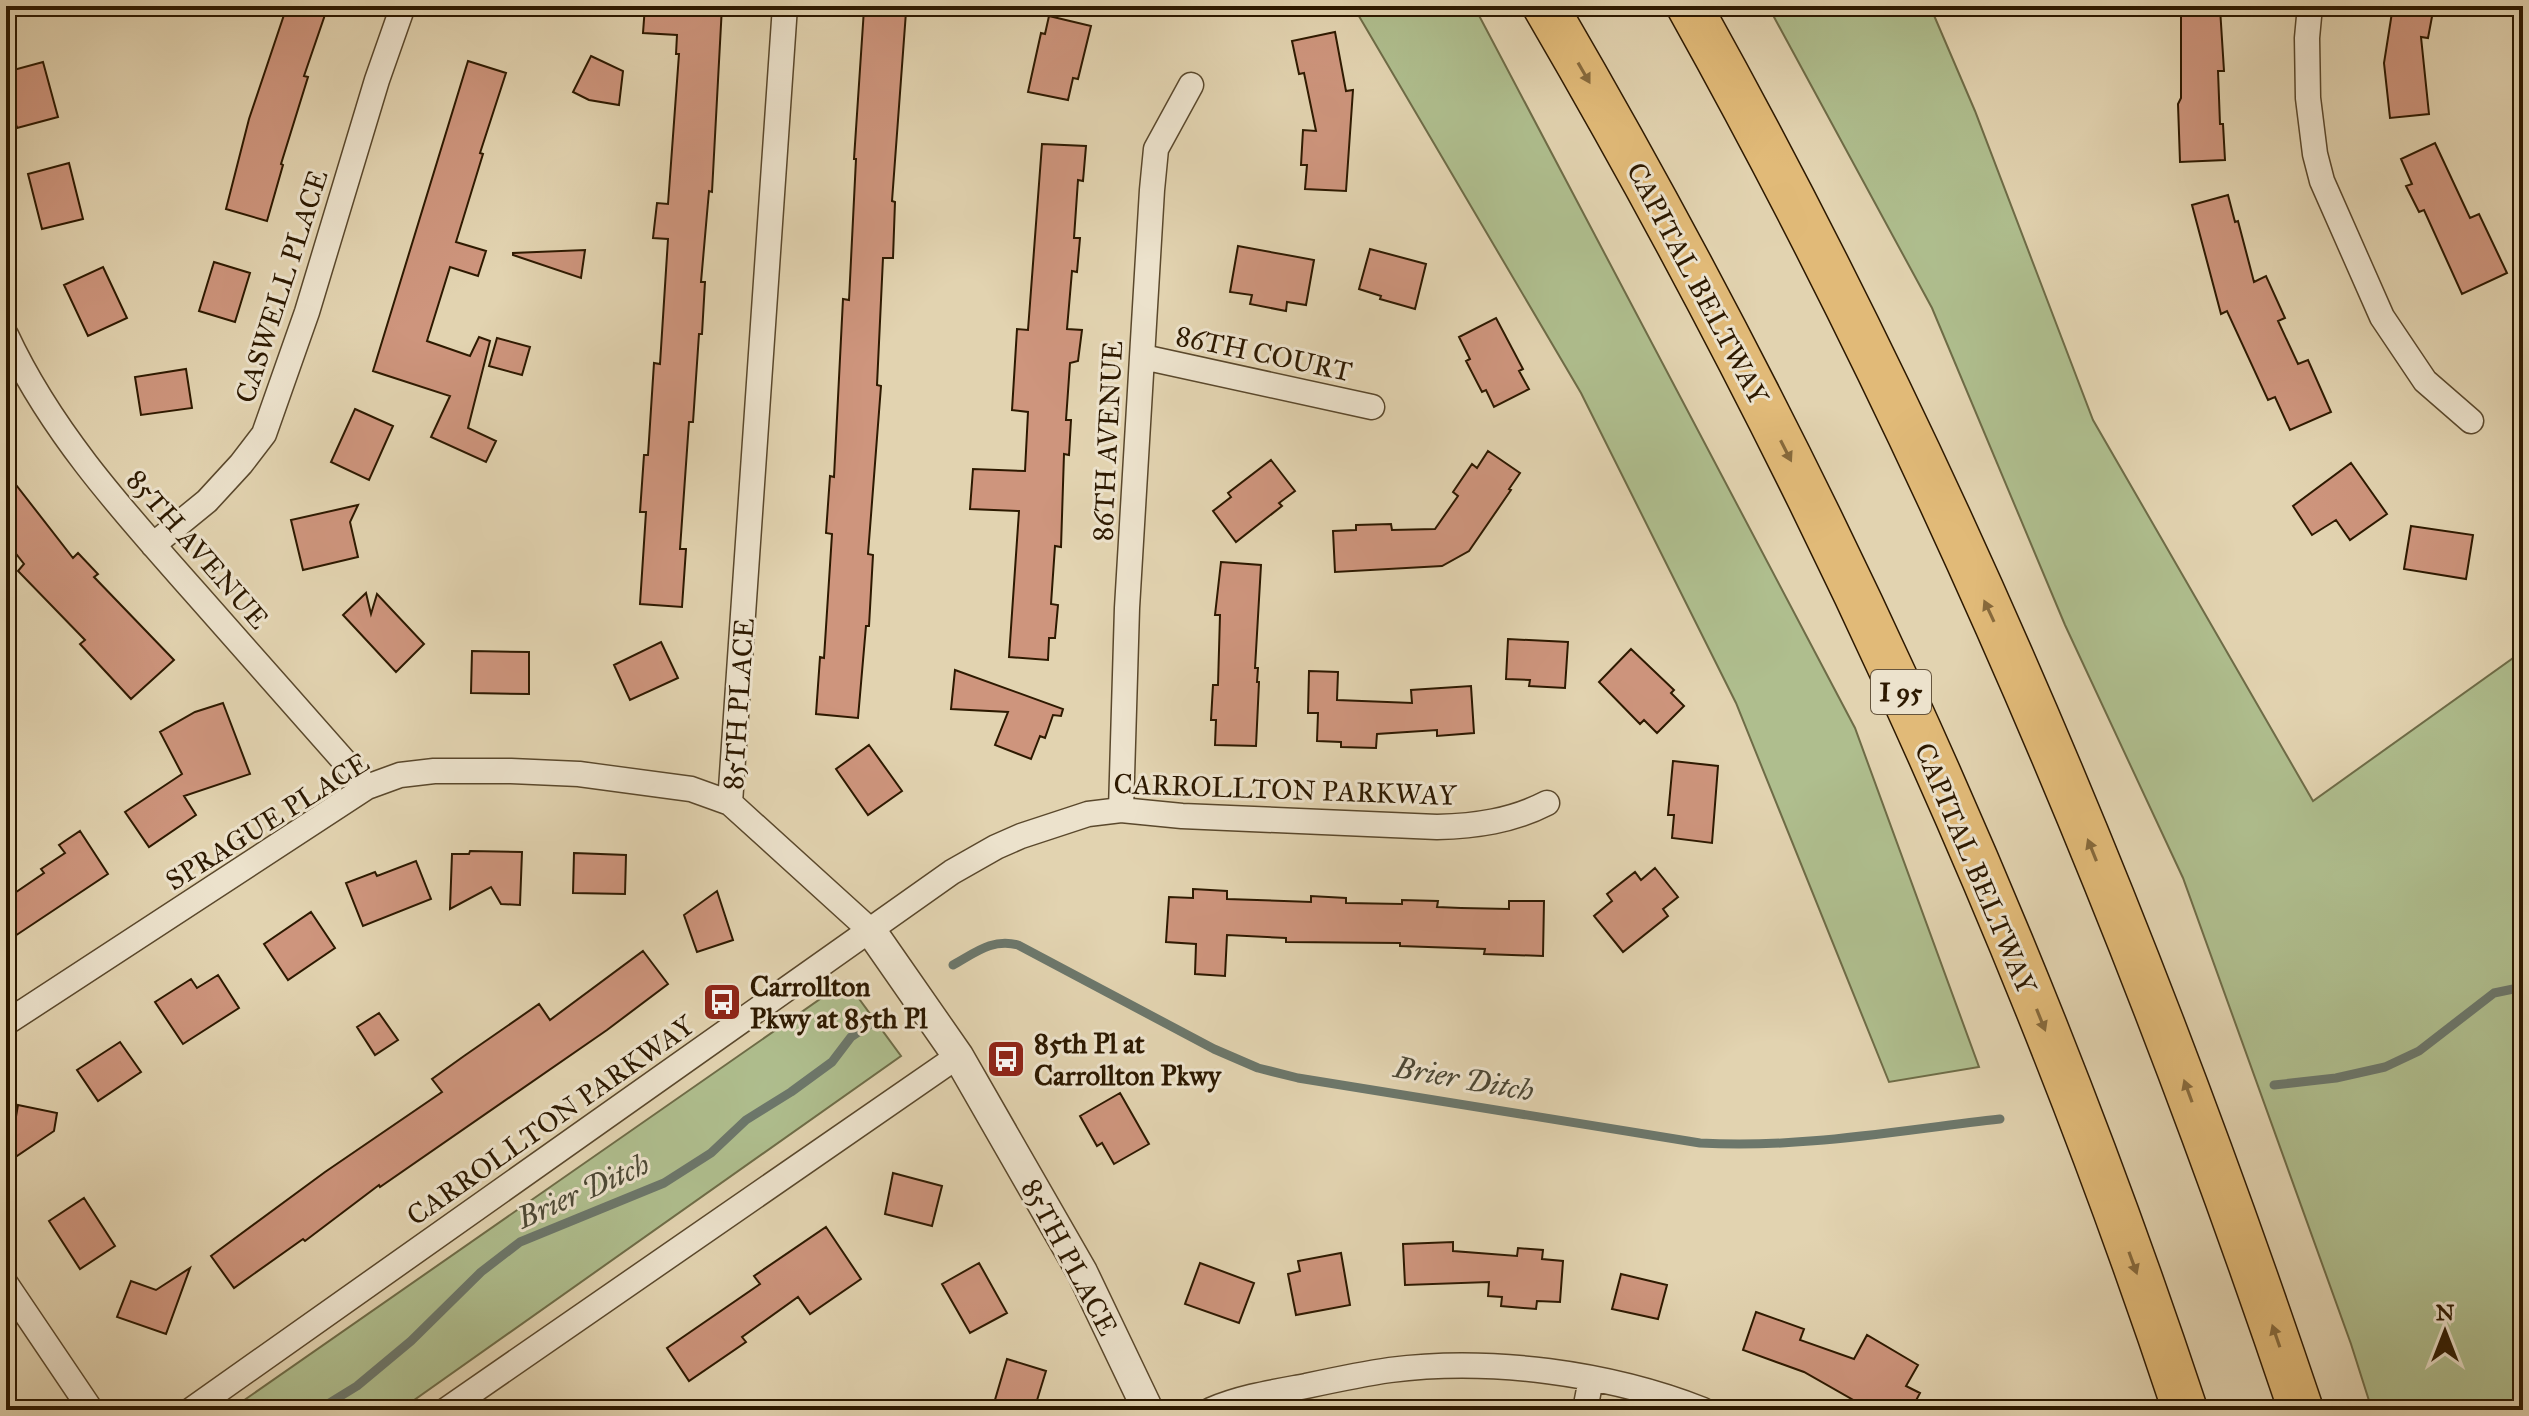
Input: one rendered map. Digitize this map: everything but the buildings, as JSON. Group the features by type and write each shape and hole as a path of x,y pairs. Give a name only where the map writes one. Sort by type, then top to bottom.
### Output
{"highway":[{"name":"CAPITAL BELTWAY","path":"1545,6 1700,280 1789,456 1898,684 1977,865 2071,1095 2185,1410"},
{"path":"1689,6 1814,240 1895,405 2079,815 2175,1056 2301,1410"}],"street":[{"name":"CASWELL PLACE","path":"153,545 207,501 264,434 307,312 377,80 403,6"},
{"name":"85TH PLACE","path":"785,6 730,803 871,931 958,1056 1082,1272 1148,1410"},
{"path":"2310,6 2308,98 2315,154 2322,181 2382,317 2425,381 2471,421"},
{"name":"86TH AVENUE","path":"1121,810 1127,608 1146,266 1156,149 1191,85"},
{"name":"85TH AVENUE","path":"6,335 78,457 367,787"},
{"name":"86TH COURT","path":"1143,357 1372,407"},
{"name":"SPRAGUE PLACE","path":"6,1023 367,787 400,775 434,771 579,774 691,789 730,803"},
{"name":"CARROLLTON PARKWAY","path":"191,1410 952,872 996,847 1088,814 1121,810 1211,818 1437,827 1478,826 1525,814 1547,803"},
{"path":"446,1410 958,1056"},
{"path":"6,1284 91,1410"},
{"path":"1211,1410 1258,1395 1390,1370 1438,1367 1500,1367 1591,1379 1673,1398 1703,1410"},
{"path":"1585,1410 1591,1379"}],"green space":[{"path":"1353,6 1474,6 1855,728 1979,1067 1889,1082 1736,703 1581,393"},
{"path":"1768,6 1930,6 1975,111 2093,420 2313,801 2523,651 2523,1410 2372,1410 2183,878 2065,625 1932,308"},
{"path":"846,981 901,1056 400,1410 230,1410"}],"waterway":[{"name":"Brier Ditch","path":"953,965 992,945 1018,945 1214,1049 1258,1068 1298,1078 1700,1143 1812,1141 2000,1119"},
{"name":"Brier Ditch","path":"2274,1085 2336,1078 2385,1067 2419,1051 2494,993 2523,987"},
{"name":"Brier Ditch","path":"318,1410 357,1386 411,1341 481,1272 520,1242 664,1183 711,1153 746,1120 832,1062 851,1037 872,1023"}],"place":[{"name":"Carrollton Pkwy at 85th Pl","path":"722,1002"},
{"name":"85th Pl at Carrollton Pkwy","path":"1006,1059"}]}
